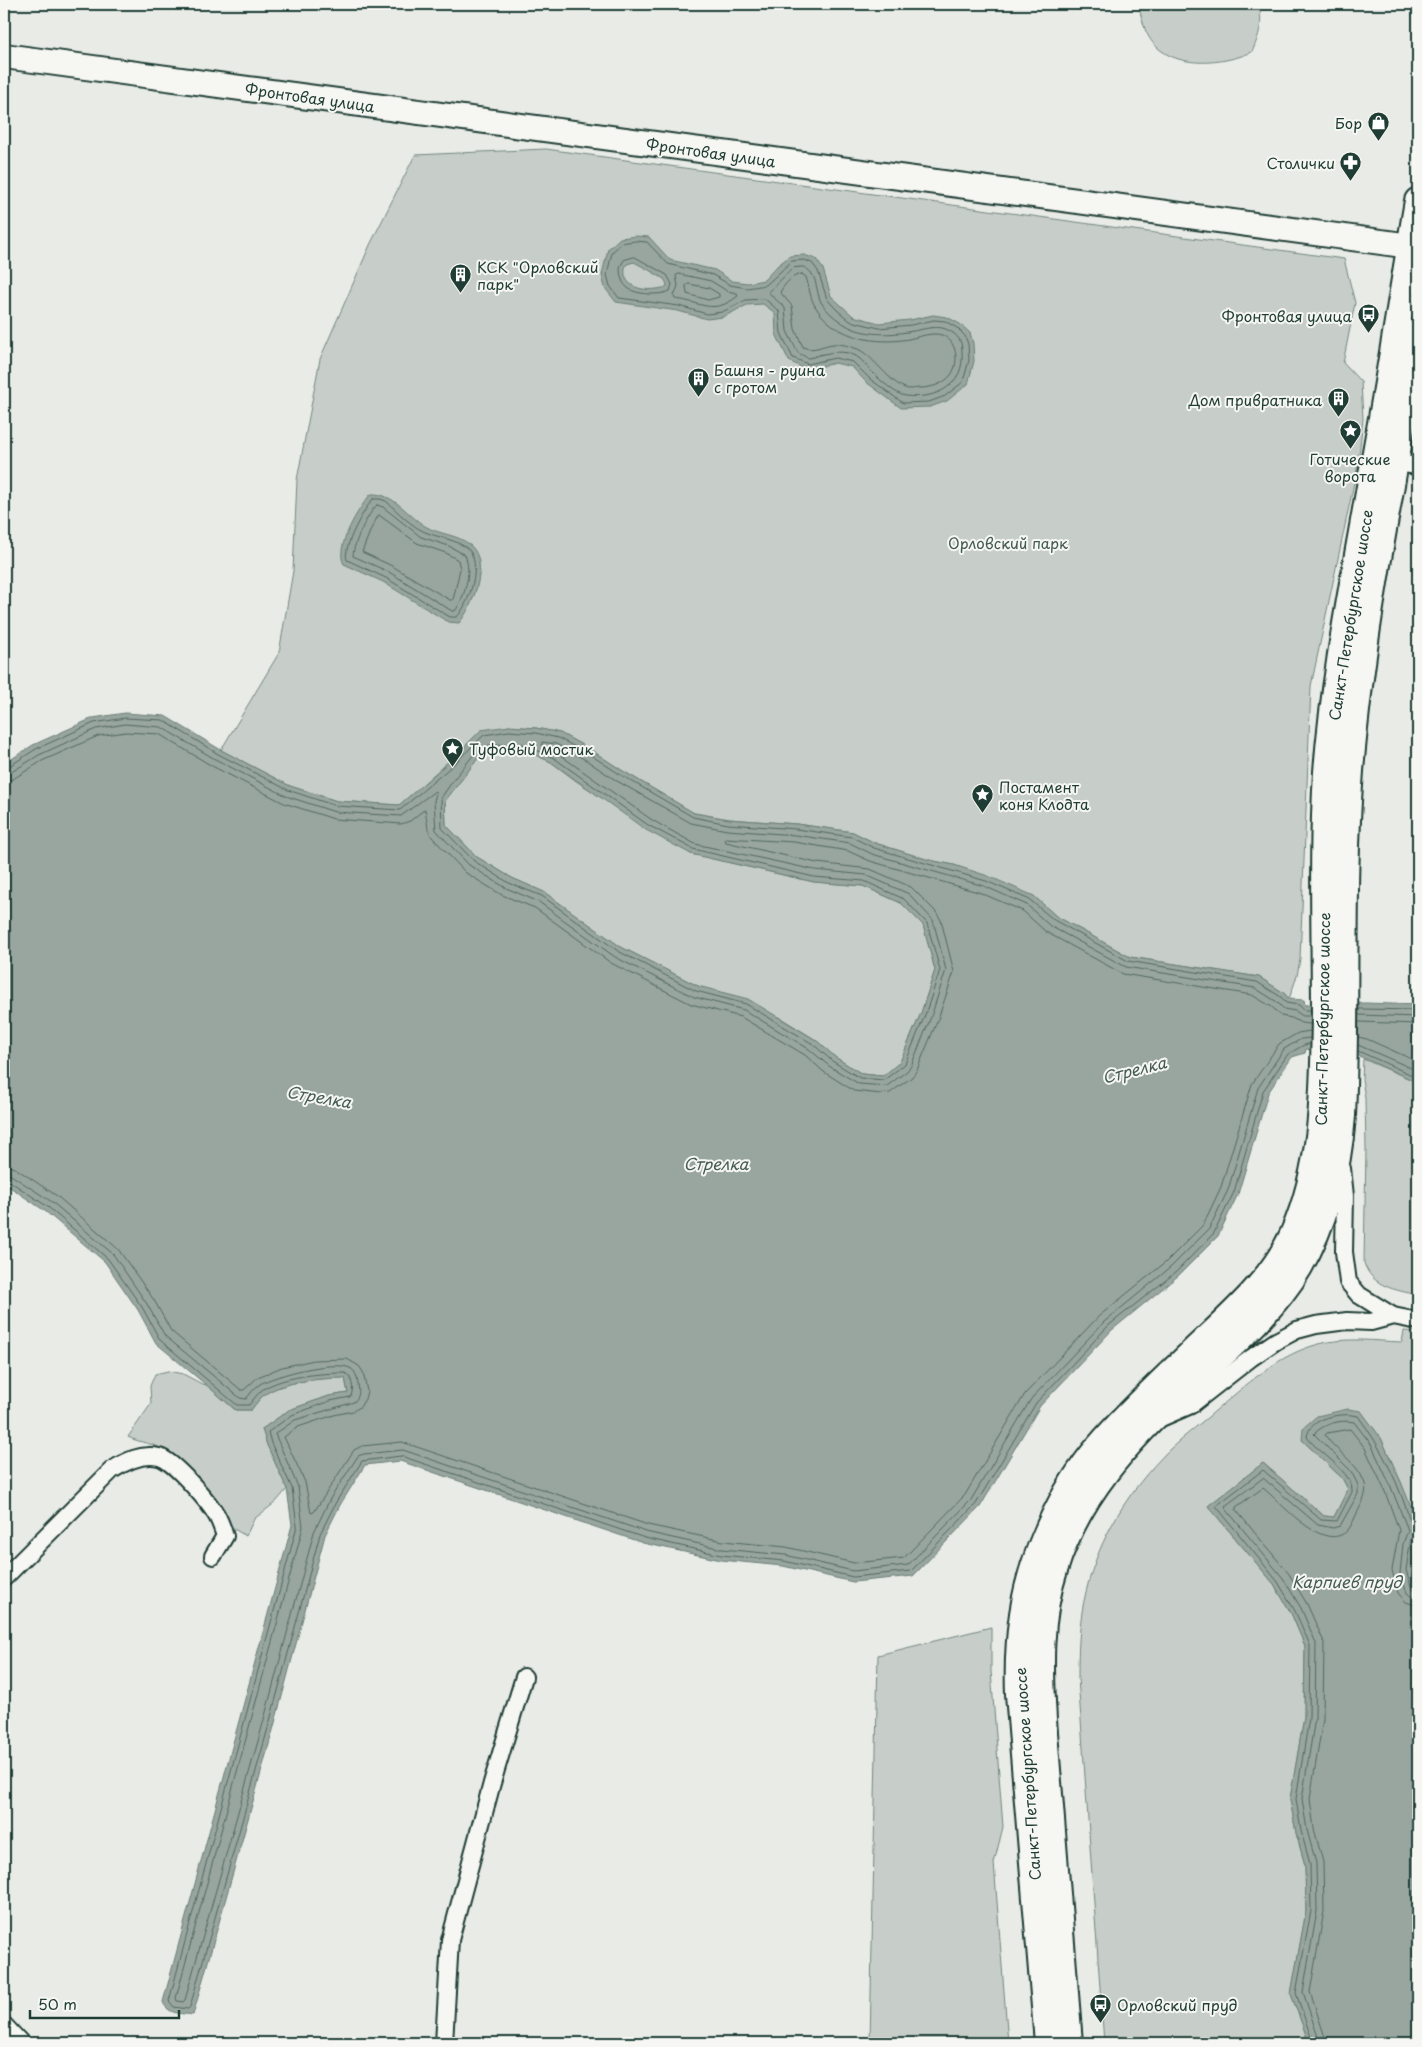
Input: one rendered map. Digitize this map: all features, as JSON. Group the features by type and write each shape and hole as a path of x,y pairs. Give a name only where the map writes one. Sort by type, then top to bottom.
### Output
{"main road":[{"name":"Фронтовая улица","path":"4,56 626,141 1315,231 1414,246"},
{"name":"Санкт-Петербургское шоссе","path":"1069,2043 1042,1720 1040,1673 1045,1606 1054,1570 1068,1534 1086,1499 1146,1424 1222,1355 1262,1314 1298,1269 1316,1234 1331,1189 1339,1149 1334,1081 1335,985 1327,782 1336,688 1414,246 1418,201"},
{"name":"Санкт-Петербургское шоссе","path":"1335,985 1350,773 1358,691 1370,603 1407,465 1418,334"},
{"name":"Санкт-Петербургское шоссе","path":"1048,2043 1019,1694 1018,1658 1027,1592 1042,1546 1058,1510 1076,1479 1097,1449 1257,1289 1280,1260 1304,1207 1334,1081"}],"street":[{"path":"1339,1149 1345,1196 1344,1252 1348,1282 1359,1295 1393,1316 1418,1321"},
{"path":"1146,1424 1191,1404 1276,1341 1298,1330 1316,1324 1347,1321 1371,1322 1393,1316"},
{"path":"4,1578 112,1470 126,1461 144,1456 161,1457 174,1467 203,1497 218,1517 225,1536 213,1556"},
{"path":"444,2043 450,1940 492,1784 524,1677"},
{"path":"4,2026 21,2043"}],"green space":[{"path":"1140,4 1258,4 1261,16 1259,34 1252,52 1238,57 1223,61 1207,62 1175,58 1162,51 1151,41 1144,26"},
{"name":"Орловский парк","path":"546,149 1344,259 1355,303 1343,363 1361,382 1363,419 1358,464 1311,686 1300,959 1297,976 1289,999 1284,993 1259,977 1130,957 1056,916 1033,896 954,865 929,860 875,843 853,832 797,824 729,819 694,813 560,733 536,728 509,726 465,746 400,805 337,801 290,786 221,750 279,653 293,571 297,480 320,359 370,245 415,155"},
{"path":"522,749 551,762 576,781 691,854 814,882 863,886 901,903 923,925 935,970 921,1013 900,1062 883,1076 862,1074 835,1057 816,1040 781,1018 698,986 621,947 544,892 512,878 477,857 446,825 445,801 479,757 490,750"},
{"path":"1363,1059 1410,1079 1418,1086 1418,1295 1393,1289 1379,1282 1368,1271 1364,1263 1366,1149 1365,1098 1362,1079"},
{"path":"1404,1331 1418,1332 1418,1530 1401,1482 1381,1438 1302,1440 1342,1478 1348,1489 1334,1517 1324,1516 1263,1463 1208,1506 1274,1584 1291,1613 1305,1646 1304,1717 1290,1799 1296,1833 1305,1865 1306,1911 1291,1994 1309,2043 1104,2043 1078,1678 1082,1613 1086,1592 1107,1533 1117,1515 1154,1465 1181,1439 1267,1369 1291,1354 1319,1344 1350,1340 1402,1342"},
{"path":"168,1371 183,1374 207,1385 235,1410 251,1410 264,1395 281,1386 314,1380 345,1378 348,1393 329,1396 289,1410 262,1429 267,1445 287,1489 276,1502 254,1519 246,1536 234,1529 202,1486 183,1465 164,1450 128,1437 151,1404 150,1386 155,1374"},
{"path":"1418,1530 1418,1593 1411,1571"},
{"path":"991,1627 991,1671 1003,1827 994,1863 1008,2043 870,2043 878,1655"}],"water":[{"path":"649,237 670,260 715,270 732,281 748,283 764,280 778,265 790,256 804,255 816,259 823,269 831,296 853,316 879,323 910,320 933,315 947,317 960,324 970,333 973,343 974,361 968,384 947,401 930,407 901,408 866,382 852,367 835,363 807,370 789,361 776,334 775,313 763,304 747,305 723,317 707,319 678,311 616,302 605,288 602,275 608,249 620,238","holes":["634,262 664,279 667,284 666,287 642,289 631,285 627,281 625,275 627,264"]},
{"path":"371,494 387,497 425,526 466,542 477,554 479,574 477,585 469,607 459,623 448,622 383,582 344,564 342,548 345,538 360,508"},
{"name":"Стрелка","path":"125,713 165,716 221,750 290,786 337,801 399,805 450,761 481,730 509,726 536,728 560,733 694,813 729,819 797,824 853,832 875,843 988,876 1034,896 1056,916 1130,957 1259,977 1284,993 1289,999 1304,1000 1305,1005 1366,1003 1418,1005 1418,1086 1410,1079 1359,1056 1306,1049 1305,1053 1292,1057 1268,1093 1238,1194 1218,1236 1179,1275 1112,1330 1040,1406 980,1507 913,1576 853,1582 783,1566 721,1560 643,1543 400,1461 365,1465 340,1505 325,1535 273,1730 193,2015 175,2013 168,2009 163,2002 292,1525 287,1489 267,1445 262,1429 289,1410 329,1396 348,1393 345,1378 303,1381 272,1390 262,1397 251,1410 236,1410 156,1343 138,1310 105,1262 45,1211 4,1183 4,764 33,745 93,718","holes":["522,749 551,762 646,830 691,854 814,882 863,886 901,903 923,925 935,970 921,1013 900,1062 883,1076 862,1074 835,1057 816,1040 748,999 698,986 621,947 544,892 512,878 477,857 446,825 445,801 479,757 491,750"]},
{"name":"Карпиев пруд","path":"1348,1409 1361,1411 1381,1438 1414,1514 1418,1530 1411,1571 1418,1593 1418,1780 1416,1799 1418,1811 1418,2043 1309,2043 1291,1994 1306,1911 1305,1865 1296,1833 1290,1799 1304,1717 1305,1646 1291,1613 1274,1584 1208,1506 1263,1463 1324,1516 1334,1517 1348,1489 1342,1478 1302,1440 1303,1428 1317,1416"}],"place":[{"name":"Бор","path":"1378,141"},
{"name":"Столички","path":"1351,181"},
{"name":"КСК \"Орловский парк\"","path":"461,294"},
{"name":"Фронтовая улица","path":"1368,334"},
{"name":"Башня - руина с гротом","path":"698,397"},
{"name":"Дом привратника","path":"1338,418"},
{"name":"Готические ворота","path":"1350,449"},
{"name":"Туфовый мостик","path":"453,767"},
{"name":"Постамент коня Клодта","path":"983,814"},
{"name":"Орловский пруд","path":"1101,2023"}]}
